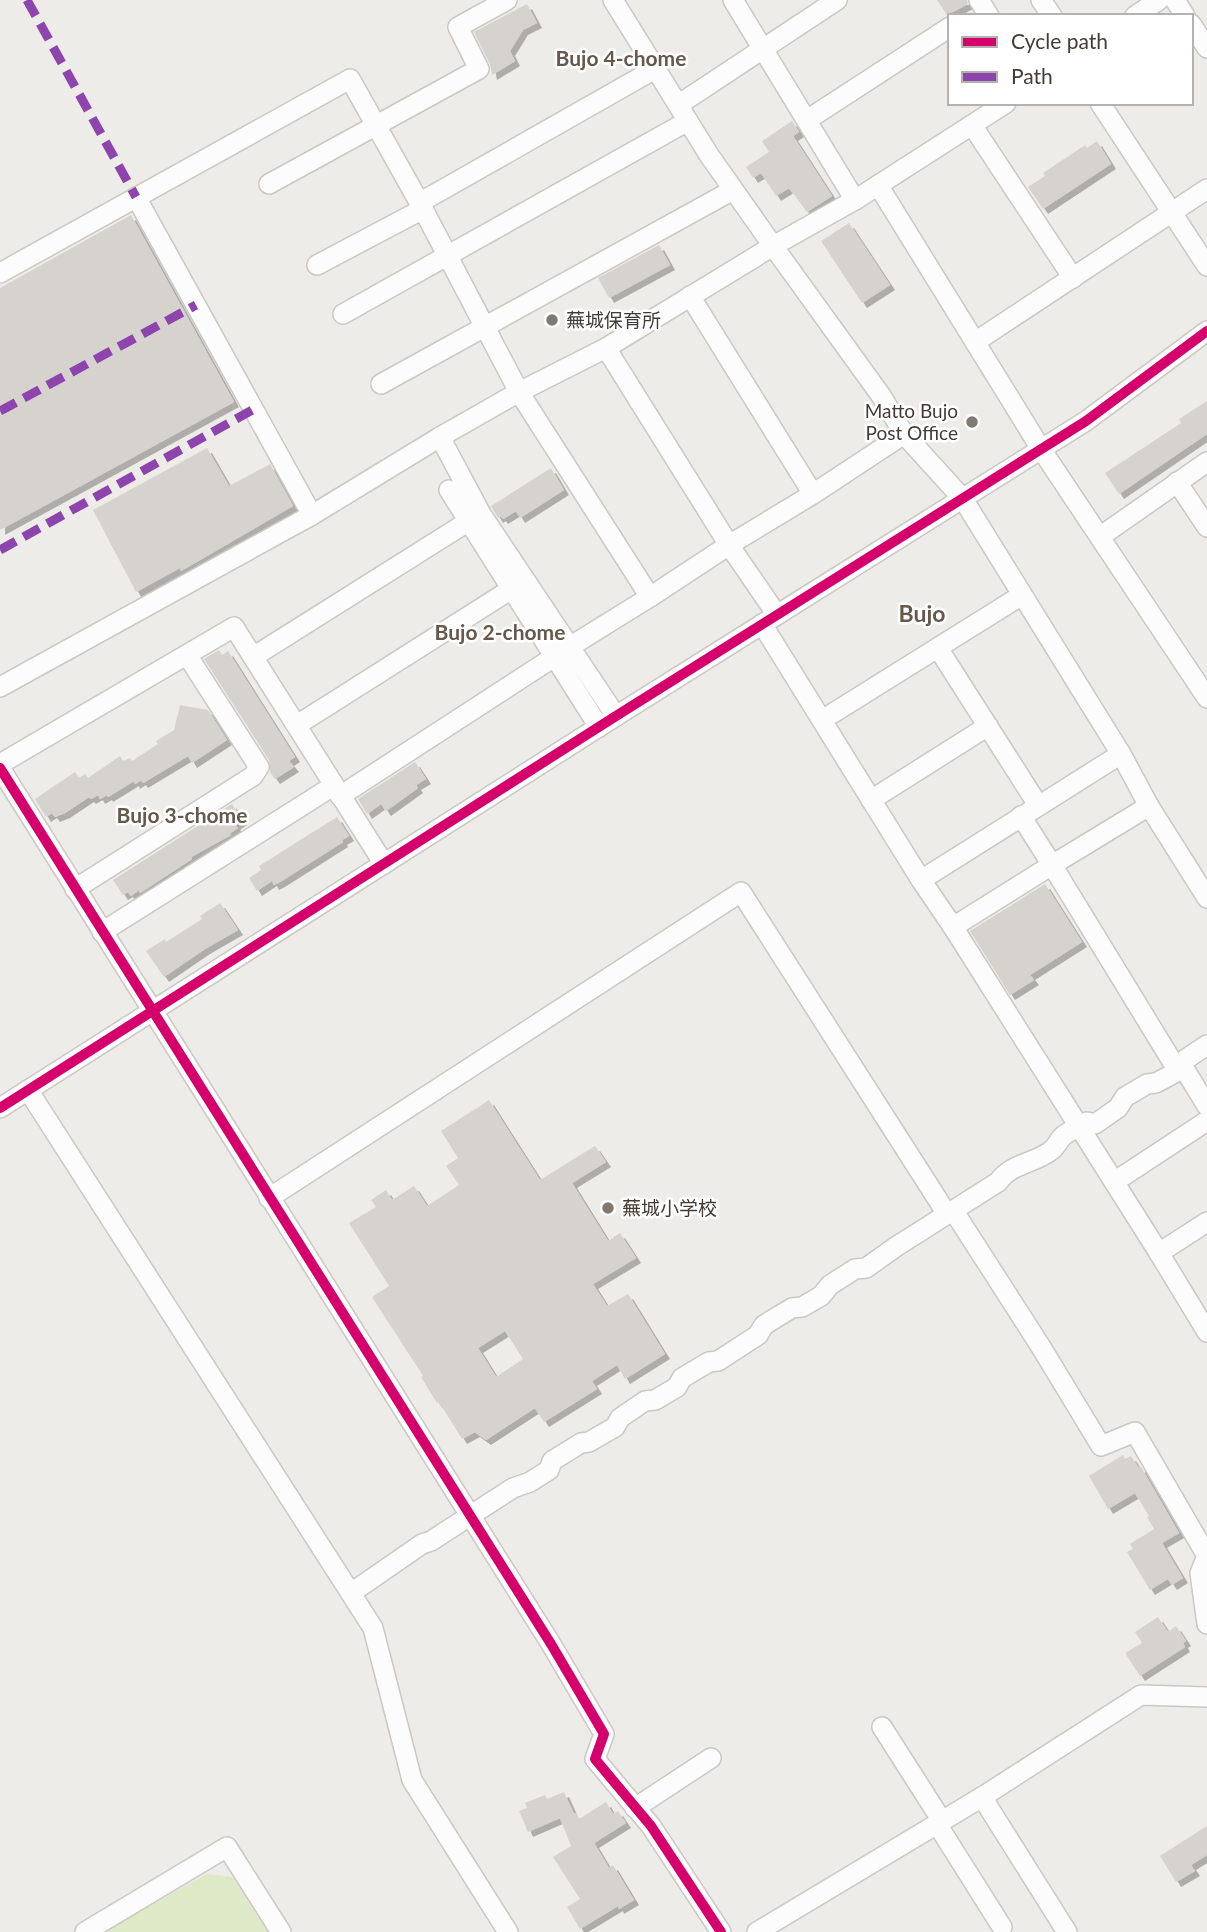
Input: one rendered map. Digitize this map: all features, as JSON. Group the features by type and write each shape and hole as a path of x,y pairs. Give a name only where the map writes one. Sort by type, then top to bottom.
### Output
{"street":[{"path":"269,184 479,69 458,27 507,0"},
{"path":"613,0 733,190 882,397 904,434 963,499 1207,898"},
{"path":"733,0 855,200"},
{"path":"343,314 683,113 763,48 837,0"},
{"path":"1138,14 1158,0"},
{"path":"1193,27 1207,48"},
{"path":"807,120 948,28"},
{"path":"317,265 655,69"},
{"path":"0,273 350,79 421,206 519,392 650,597"},
{"path":"0,687 312,515 519,392 606,348 773,246 855,200 1003,105"},
{"path":"1101,105 1207,266"},
{"path":"972,125 1073,278"},
{"path":"878,185 1041,449 1207,698"},
{"path":"975,342 1207,189"},
{"path":"381,384 733,190"},
{"path":"136,197 312,515"},
{"path":"690,296 813,494"},
{"path":"0,1108 607,721 1086,421 1207,331"},
{"path":"606,348 729,545 822,720 1207,1332"},
{"path":"102,932 650,597 904,434"},
{"path":"440,437 474,518"},
{"path":"1101,536 1207,462"},
{"path":"1177,482 1207,527"},
{"path":"449,490 474,518 607,721"},
{"path":"253,657 474,518"},
{"path":"297,725 518,585"},
{"path":"822,720 1023,595"},
{"path":"384,864 234,627 0,766 7,795 75,889 470,1514 604,1734 594,1759 651,1826 721,1932"},
{"path":"938,648 1038,806"},
{"path":"75,889 253,776 259,767 187,655"},
{"path":"871,800 988,726"},
{"path":"921,880 1121,754"},
{"path":"953,927 1149,806"},
{"path":"1021,816 1180,1068 1207,1106"},
{"path":"268,1198 741,892 1041,1347 1101,1446 1135,1432 1207,1556 1200,1573 1207,1624"},
{"path":"351,1593 470,1514 549,1470 552,1461 615,1427 620,1418 645,1401 654,1401 677,1387 682,1378 709,1362 718,1361 758,1335 764,1325 792,1308 802,1307 821,1296 838,1279 855,1269 866,1268 998,1182 1003,1175 1024,1162 1031,1163 1078,1127 1087,1122 1095,1124 1118,1108 1125,1097 1180,1068 1186,1059 1207,1045"},
{"path":"28,1090 373,1628 412,1780 508,1932"},
{"path":"1114,1181 1207,1121"},
{"path":"1159,1253 1207,1222"},
{"path":"757,1932 982,1797 1141,1695 1207,1697"},
{"path":"882,1727 1002,1927"},
{"path":"635,1808 711,1758"},
{"path":"982,1797 1067,1932"},
{"path":"85,1932 227,1847 281,1932"}],"green space":[{"path":"207,1874 232,1877 268,1932 103,1932"}],"building":[{"path":"937,0 967,0 968,4 947,15"},
{"path":"527,4 537,23 523,30 510,51 515,61 492,75 490,64 474,32"},
{"path":"792,121 799,132 793,136 832,196 807,212 789,188 776,196 761,173 753,178 746,167 769,152 762,141"},
{"path":"1097,141 1111,164 1043,209 1028,187 1045,176 1043,173 1085,145 1087,148"},
{"path":"131,215 234,402 0,530 0,288"},
{"path":"849,223 890,285 862,303 821,241"},
{"path":"659,245 670,265 609,298 598,278"},
{"path":"1207,401 1207,434 1119,494 1105,473 1181,423 1179,419"},
{"path":"207,448 229,486 270,464 293,506 181,571 180,568 136,592 93,510"},
{"path":"551,468 564,490 520,518 516,511 503,519 501,516 498,518 491,506"},
{"path":"219,650 222,655 228,651 295,757 289,761 294,767 275,779 270,772 269,760 204,659"},
{"path":"180,705 208,710 227,740 192,763 188,756 143,783 141,780 135,784 134,781 108,797 89,797 65,813 55,817 52,813 46,817 35,799 75,772 79,778 85,774 88,778 120,756 123,761 130,758 132,761 174,730"},
{"path":"415,762 426,779 416,785 418,788 386,811 381,804 367,814 358,799"},
{"path":"232,804 242,820 235,825 238,828 229,834 231,835 191,857 192,859 140,893 139,890 131,896 128,892 123,895 113,880"},
{"path":"337,817 349,836 342,840 343,842 280,882 274,885 272,881 257,891 249,878 261,870 259,866"},
{"path":"1045,884 1082,942 1030,975 1034,980 1010,995 970,931"},
{"path":"220,903 238,930 164,977 146,951 165,939 166,942 202,919 200,916"},
{"path":"489,1100 540,1180 595,1146 606,1162 572,1183 608,1241 620,1233 636,1258 593,1284 607,1306 628,1294 665,1354 625,1379 617,1365 592,1381 597,1389 544,1422 535,1408 486,1440 475,1432 462,1439 372,1297 389,1286 349,1223 376,1207 371,1200 386,1190 392,1200 414,1186 427,1206 459,1185 446,1166 458,1158 441,1131","holes":["505,1331 523,1359 496,1377 478,1348"]},
{"path":"1123,1455 1125,1459 1131,1456 1139,1468 1141,1467 1179,1533 1162,1543 1183,1578 1172,1585 1168,1579 1150,1590 1127,1552 1133,1549 1130,1544 1154,1529 1135,1493 1108,1509 1089,1476"},
{"path":"1158,1617 1168,1632 1176,1626 1186,1641 1183,1643 1185,1647 1140,1676 1125,1653 1142,1643 1135,1632"},
{"path":"564,1792 579,1819 606,1802 613,1814 618,1811 626,1823 594,1843 609,1868 613,1865 634,1900 619,1909 618,1906 580,1929 567,1907 580,1899 553,1857 571,1846 560,1818 528,1832 519,1811 527,1808 525,1803 545,1795 547,1799"},
{"path":"1207,1826 1207,1855 1191,1865 1195,1871 1176,1882 1160,1856"}],"marked path":[{"path":"27,0 136,197"},
{"path":"0,411 196,305"},
{"path":"0,550 254,409"}],"cycle path":[{"path":"0,1108 1086,421 1207,331"},
{"path":"0,768 551,1644 604,1734 595,1759 651,1826 721,1932"}],"place":[{"name":"蕪城保育所","path":"552,320"},
{"name":"Matto Bujo Post Office","path":"972,422"},
{"name":"蕪城小学校","path":"608,1208"}],"district":[{"name":"Bujo 4-chome","path":"621,59"},
{"name":"Bujo","path":"922,614"},
{"name":"Bujo 2-chome","path":"500,633"},
{"name":"Bujo 3-chome","path":"182,816"}]}
